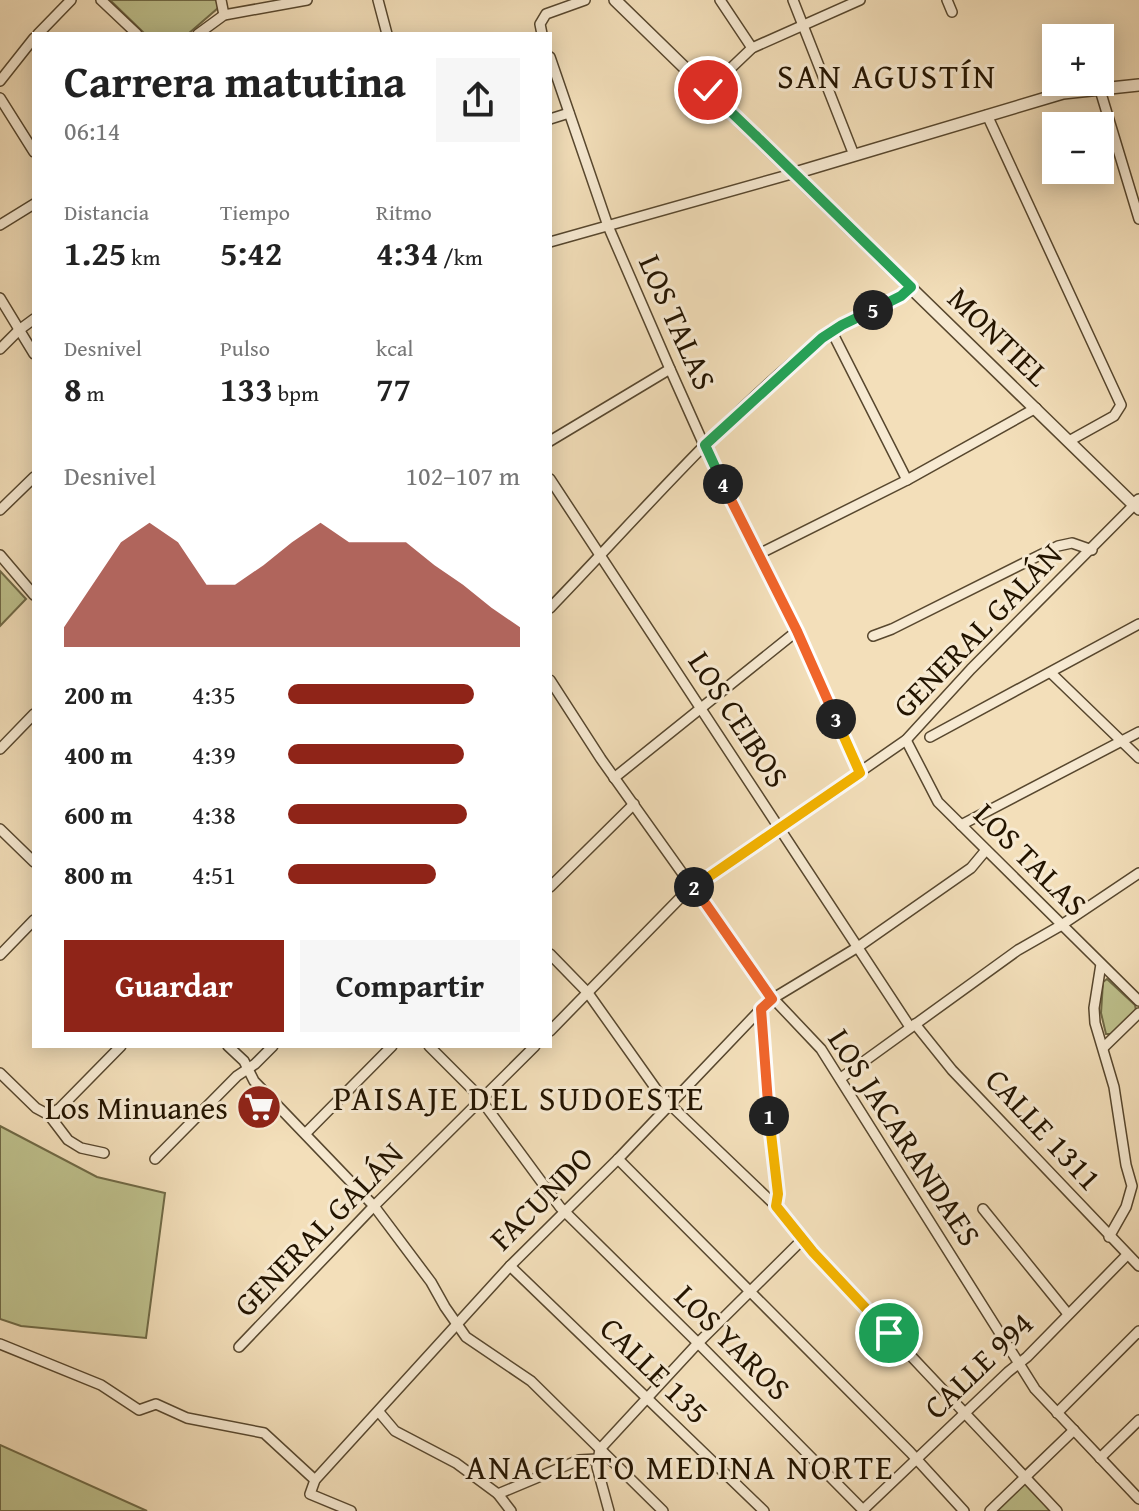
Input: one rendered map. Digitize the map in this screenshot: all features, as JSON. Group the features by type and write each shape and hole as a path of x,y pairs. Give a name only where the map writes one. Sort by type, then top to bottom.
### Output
{"street":[{"path":"40,32 71,0"},
{"path":"101,0 135,32"},
{"path":"221,0 224,15"},
{"path":"202,32 224,15 307,0"},
{"path":"378,0 386,32"},
{"path":"542,32 540,24 546,14 585,0"},
{"name":"MONTIEL","path":"615,0 1137,505"},
{"path":"720,0 752,48"},
{"path":"793,0 854,155"},
{"path":"708,90 752,48 860,0"},
{"path":"947,0 952,12"},
{"path":"0,81 32,41"},
{"name":"LOS TALAS","path":"552,63 608,226 670,369 797,631 860,773"},
{"path":"1114,88 1139,85"},
{"path":"552,241 1053,96"},
{"path":"1102,96 1139,219"},
{"path":"0,98 32,149"},
{"path":"552,118 569,113"},
{"path":"987,115 1121,405 1114,416 1069,441"},
{"path":"0,225 32,205"},
{"path":"552,606 705,445 831,330 895,300 911,287"},
{"path":"0,298 32,351"},
{"path":"0,349 32,320"},
{"path":"831,330 907,480"},
{"path":"552,440 670,369"},
{"path":"759,554 907,480 1036,408"},
{"path":"0,510 32,479"},
{"name":"LOS CEIBOS","path":"552,482 913,1026"},
{"name":"GENERAL GALÁN","path":"552,1029 693,887 906,740 971,669 1137,505"},
{"path":"873,636 1058,546 1072,543 1092,550"},
{"path":"0,555 32,593"},
{"path":"930,737 1139,624"},
{"path":"614,778 797,631"},
{"path":"1051,673 1139,758"},
{"name":"LOS JACARANDAES","path":"552,683 614,778 772,999 816,1042 841,1078 1035,1389 1139,1499"},
{"path":"0,749 32,716"},
{"path":"961,825 1139,732"},
{"name":"LOS TALAS","path":"906,740 932,795 1060,926 1139,1001"},
{"path":"552,885 634,804"},
{"path":"0,829 32,860"},
{"name":"FACUNDO","path":"351,1511 310,1494 315,1480 510,1266 772,999 858,947 971,868 986,850"},
{"path":"841,1078 1018,950 1139,873"},
{"path":"0,955 32,922"},
{"path":"552,956 588,993 657,1091 776,1206 803,1239 1057,1511"},
{"path":"1101,964 1094,1015 1114,1087 1126,1165 1136,1184 1109,1237"},
{"path":"761,1009 778,1194 776,1206"},
{"path":"1104,1047 1139,1013"},
{"name":"CALLE 1311","path":"913,1026 1139,1266"},
{"path":"49,1115 60,1108 119,1048"},
{"path":"230,1048 244,1061 254,1081 374,1206 431,1282 466,1337 531,1381 598,1454 663,1511"},
{"path":"155,1159 216,1096 271,1048"},
{"path":"306,1133 390,1048"},
{"name":"LOS YAROS","path":"431,1048 482,1100 564,1212 863,1511"},
{"name":"GENERAL GALÁN","path":"239,1347 374,1206 533,1048"},
{"path":"0,1073 36,1108 49,1115 73,1144 104,1153"},
{"path":"618,1159 751,1289 964,1511"},
{"path":"983,1209 1068,1314"},
{"path":"498,1494 598,1454 698,1343 803,1239"},
{"name":"CALLE 994","path":"863,1511 1020,1364 1127,1255"},
{"name":"CALLE 135","path":"510,1266 764,1511"},
{"path":"1057,1413 1139,1331"},
{"path":"0,1344 101,1385 139,1410 156,1404 193,1419 257,1430 269,1437 315,1480"},
{"path":"379,1412 395,1431 456,1463 498,1494 511,1511"},
{"path":"1100,1458 1139,1420"},
{"path":"990,1511 1074,1430"},
{"path":"598,1454 609,1511"}],"green space":[{"path":"110,0 217,0 218,8 190,32 143,32"},
{"path":"0,571 26,599 0,626"},
{"path":"1107,979 1135,1005 1136,1010 1112,1034 1106,1034 1101,1013 1103,982"},
{"path":"0,1126 97,1177 165,1193 146,1338 21,1326 0,1319"},
{"path":"0,1445 147,1511 0,1511"},
{"path":"1025,1477 1057,1511 990,1511"}],"place":[{"name":"Los Minuanes","path":"259,1107"}],"district":[{"name":"SAN AGUSTÍN","path":"887,75"},
{"name":"PAISAJE DEL SUDOESTE","path":"519,1097"},
{"name":"ANACLETO MEDINA NORTE","path":"680,1466"}],"route":[{"path":"708,90 911,287 905,294 831,330 705,445 797,631 860,773 693,887 772,999 761,1009 778,1194 776,1206 813,1252 889,1333"}]}
